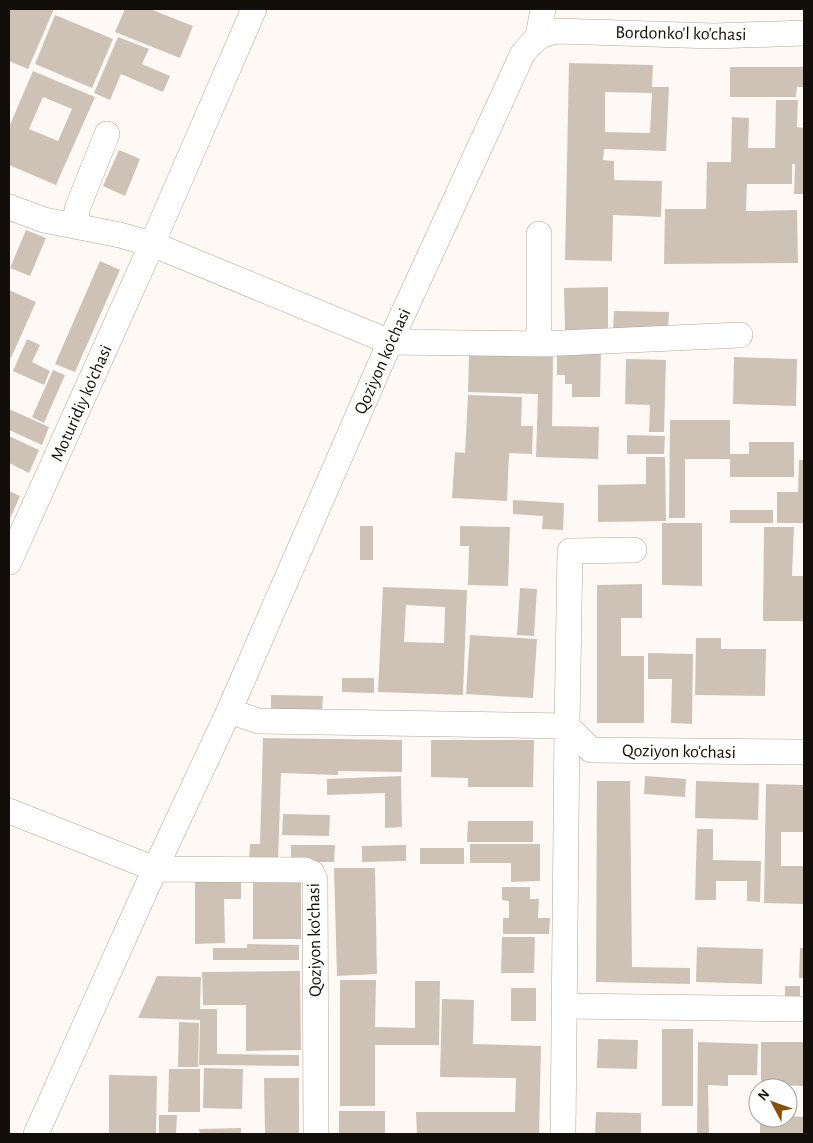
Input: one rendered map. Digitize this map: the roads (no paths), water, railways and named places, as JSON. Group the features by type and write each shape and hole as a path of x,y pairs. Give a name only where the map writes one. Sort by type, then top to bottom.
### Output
{"street":[{"name":"Moturidiy ko'chasi","path":"9,562 152,244 254,9"},
{"path":"543,9 548,34"},
{"name":"Bordonko'l ko'chasi","path":"548,34 714,36 804,33"},
{"name":"Qoziyon ko'chasi","path":"36,1134 155,869 229,711 390,342 522,55 548,34"},
{"path":"76,225 78,209 107,134"},
{"path":"10,209 44,220 76,225 152,244 390,342 539,344 740,335"},
{"path":"539,344 540,234"},
{"path":"563,1134 570,551 634,550"},
{"path":"229,711 258,721 567,726"},
{"name":"Qoziyon ko'chasi","path":"567,726 591,750 800,752"},
{"path":"9,812 155,869"},
{"name":"Qoziyon ko'chasi","path":"155,869 305,870 312,873 315,880 316,1134"},
{"path":"564,1006 804,1009"}]}
